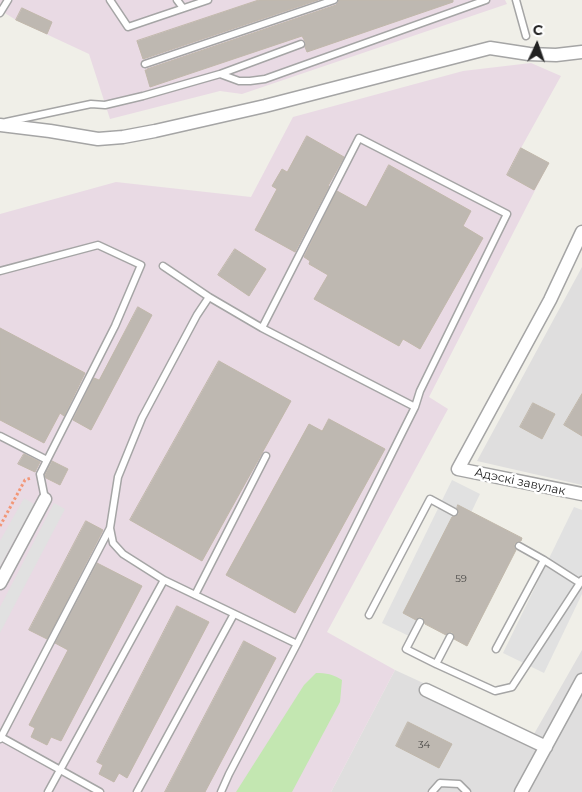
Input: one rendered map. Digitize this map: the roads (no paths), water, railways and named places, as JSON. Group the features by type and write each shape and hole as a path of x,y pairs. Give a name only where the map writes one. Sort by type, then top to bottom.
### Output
{"street":[{"path":"0,124 50,130 98,139 123,137 265,106 490,48 529,54 556,55 582,52"},
{"name":"Адэскі завулак","path":"582,232 550,300 458,468 582,494"},
{"path":"0,583 45,499"},
{"path":"522,792 582,680"},
{"path":"426,690 546,747"}],"lane":[{"path":"0,12 8,0"},
{"path":"110,0 128,26 208,0"},
{"path":"177,0 183,8"},
{"path":"145,64 334,0"},
{"path":"220,74 239,81 266,79 486,0"},
{"path":"516,0 526,36"},
{"path":"0,124 91,104 105,104 143,96 220,74 301,44"},
{"path":"221,792 415,407 420,391 507,214 359,138 262,328"},
{"path":"0,271 98,245 141,265 114,326 40,474 45,499"},
{"path":"163,266 209,297 262,328 415,407"},
{"path":"100,792 0,738 110,528 118,477 142,418 197,315 209,297"},
{"path":"0,436 47,460"},
{"path":"195,595 266,456"},
{"path":"369,615 430,499 454,512"},
{"path":"110,528 113,543 123,554 164,580 297,644"},
{"path":"420,622 406,649 495,691 512,687 581,582 518,546"},
{"path":"496,649 544,560"},
{"path":"48,792 164,580"},
{"path":"137,792 234,614"},
{"path":"436,664 450,637"},
{"path":"432,792 440,783 459,784 467,792"}]}
